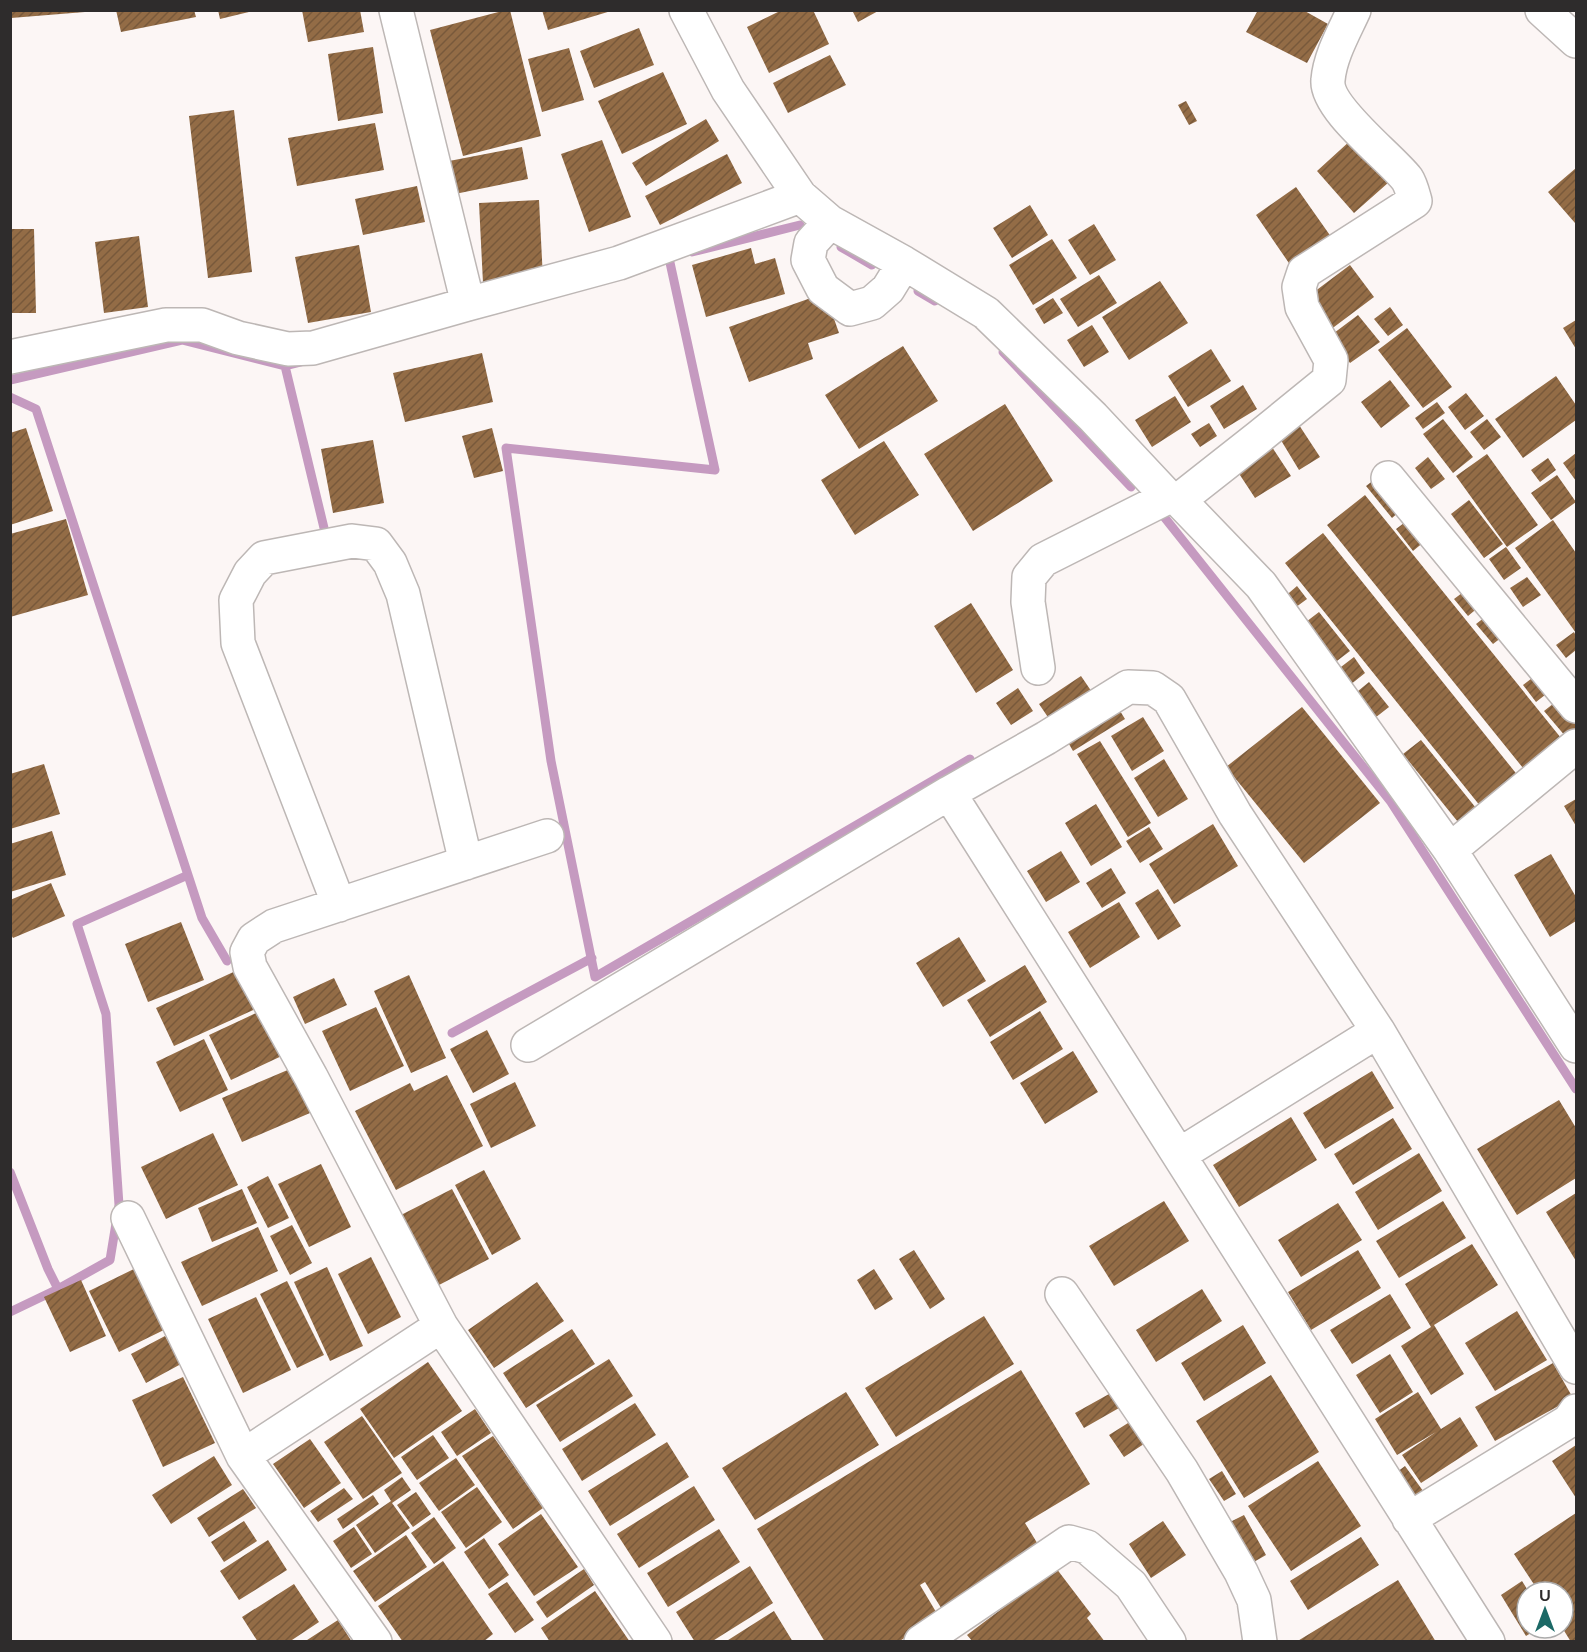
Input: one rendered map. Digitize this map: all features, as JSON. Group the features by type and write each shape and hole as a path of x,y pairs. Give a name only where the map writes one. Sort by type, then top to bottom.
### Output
{"street":[{"path":"396,10 468,304"},
{"path":"686,10 728,90 800,196 830,222 904,263 986,313 1261,585 1450,850 1576,1046"},
{"path":"1038,668 1028,602 1029,577 1043,561 1173,499 1259,437 1329,380 1331,360 1302,307 1299,287 1304,272 1415,201 1409,181 1338,107 1328,87 1335,52 1354,10"},
{"path":"1542,10 1576,41"},
{"path":"10,357 166,325 202,325 238,338 278,347 312,348 619,263 800,196"},
{"path":"830,222 811,243 808,260 823,289 850,309 872,303 888,289 904,263"},
{"path":"1388,478 1576,706"},
{"path":"339,905 238,643 236,600 250,573 264,558 352,541 376,544 390,563 403,594 466,863"},
{"path":"528,1045 1128,687 1154,688 1169,699 1235,814 1378,1031 1576,1367"},
{"path":"1450,850 1576,746"},
{"path":"949,793 1488,1641"},
{"path":"547,836 274,926 254,939 247,952 250,967 311,1077 441,1326 656,1641"},
{"path":"1179,1155 1378,1031"},
{"path":"128,1218 243,1456 375,1641"},
{"path":"1062,1294 1182,1471 1240,1572 1254,1600 1260,1641"},
{"path":"243,1456 441,1326"},
{"path":"1409,1519 1569,1421 1576,1411"},
{"path":"921,1641 1069,1542 1073,1542 1087,1547 1131,1585 1169,1641"}],"building":[{"path":"10,10 85,10 85,12 11,18"},
{"path":"116,10 194,10 196,17 121,32"},
{"path":"218,10 253,10 253,11 220,19"},
{"path":"302,10 360,10 364,32 308,42"},
{"path":"510,10 541,136 463,156 430,30"},
{"path":"542,10 611,10 611,11 548,30"},
{"path":"782,10 813,10 829,44 769,73 747,27"},
{"path":"852,10 880,10 858,22"},
{"path":"1258,10 1303,10 1328,24 1307,63 1246,32"},
{"path":"639,28 654,65 594,88 580,51"},
{"path":"373,47 383,113 338,121 328,54"},
{"path":"569,48 584,100 542,112 528,59"},
{"path":"830,55 846,85 788,113 773,83"},
{"path":"663,72 687,124 622,154 598,101"},
{"path":"1186,101 1197,121 1189,125 1178,105"},
{"path":"234,110 252,272 208,278 189,116"},
{"path":"706,119 719,141 646,186 632,163"},
{"path":"375,123 384,170 297,186 288,138"},
{"path":"602,140 631,217 589,232 561,154"},
{"path":"1351,140 1389,182 1354,213 1317,171"},
{"path":"522,147 528,179 450,195 444,162"},
{"path":"727,154 742,183 660,225 645,196"},
{"path":"1576,168 1576,222 1575,223 1548,192"},
{"path":"417,186 425,222 363,235 355,199"},
{"path":"1296,187 1334,241 1293,269 1256,215"},
{"path":"539,200 543,279 483,283 479,203"},
{"path":"1030,205 1048,235 1012,258 993,228"},
{"path":"1094,224 1116,260 1090,275 1068,240"},
{"path":"10,229 34,229 36,313 10,313"},
{"path":"139,236 148,307 104,313 95,242"},
{"path":"1052,239 1077,278 1033,305 1009,265"},
{"path":"359,245 371,312 308,323 295,257"},
{"path":"751,248 755,264 775,258 785,294 706,317 692,265"},
{"path":"1350,265 1374,297 1330,330 1306,298"},
{"path":"1099,275 1117,303 1078,327 1060,299"},
{"path":"1160,281 1188,323 1129,360 1102,317"},
{"path":"825,293 839,333 808,343 813,359 749,382 729,327"},
{"path":"1053,298 1063,313 1044,324 1035,309"},
{"path":"1390,307 1403,325 1388,336 1374,319"},
{"path":"1358,315 1380,342 1350,363 1330,336"},
{"path":"1576,320 1576,349 1563,328"},
{"path":"1092,325 1109,352 1084,367 1067,340"},
{"path":"1407,328 1452,387 1423,408 1378,350"},
{"path":"903,346 938,401 859,449 825,395"},
{"path":"1211,349 1231,381 1188,407 1168,376"},
{"path":"482,353 493,402 405,422 393,373"},
{"path":"1556,376 1576,405 1576,420 1523,458 1495,419"},
{"path":"1390,380 1410,406 1381,428 1361,402"},
{"path":"1243,385 1257,409 1224,429 1210,406"},
{"path":"1466,393 1484,416 1465,430 1448,407"},
{"path":"1175,396 1191,422 1152,447 1135,420"},
{"path":"1437,402 1445,413 1423,429 1415,418"},
{"path":"1005,404 1053,481 973,531 924,454"},
{"path":"1443,419 1473,457 1453,473 1423,434"},
{"path":"1487,419 1501,437 1484,450 1470,432"},
{"path":"1209,423 1217,436 1200,447 1191,434"},
{"path":"1299,425 1320,457 1299,470 1279,437"},
{"path":"26,428 53,511 10,525 10,433"},
{"path":"492,428 503,471 474,478 462,436"},
{"path":"373,440 384,503 333,513 321,449"},
{"path":"884,441 919,495 855,535 821,480"},
{"path":"1272,447 1291,476 1255,498 1236,469"},
{"path":"1576,453 1576,481 1563,463"},
{"path":"1487,454 1538,525 1507,547 1456,476"},
{"path":"1428,457 1445,479 1431,489 1415,468"},
{"path":"1548,458 1556,470 1540,482 1531,470"},
{"path":"1557,475 1576,502 1551,520 1531,493"},
{"path":"1379,476 1404,508 1392,518 1366,486"},
{"path":"1365,495 1561,738 1523,768 1327,525"},
{"path":"1469,500 1503,544 1484,558 1451,514"},
{"path":"66,519 88,595 10,617 10,534"},
{"path":"1408,520 1425,541 1413,551 1396,529"},
{"path":"1553,520 1576,553 1576,633 1515,548"},
{"path":"1323,533 1519,777 1481,807 1285,563"},
{"path":"1506,547 1521,568 1504,580 1489,559"},
{"path":"1527,577 1541,595 1523,607 1510,588"},
{"path":"1297,586 1307,599 1292,610 1282,599"},
{"path":"1466,590 1480,606 1468,616 1454,599"},
{"path":"971,603 1013,670 976,693 934,626"},
{"path":"1319,612 1350,651 1333,664 1302,625"},
{"path":"1489,614 1506,634 1493,644 1476,624"},
{"path":"1574,632 1576,650 1566,658 1556,645"},
{"path":"1354,657 1365,673 1350,685 1337,670"},
{"path":"1540,672 1554,688 1536,702 1523,685"},
{"path":"1081,676 1096,698 1054,726 1039,704"},
{"path":"1369,682 1389,707 1371,721 1352,696"},
{"path":"1018,688 1033,711 1011,725 996,703"},
{"path":"1563,696 1576,713 1576,729 1566,737 1544,711"},
{"path":"1114,701 1125,719 1073,751 1062,732"},
{"path":"1302,707 1380,803 1304,863 1226,767"},
{"path":"1143,717 1164,751 1132,771 1111,736"},
{"path":"1421,740 1476,808 1458,822 1403,754"},
{"path":"1100,741 1151,823 1128,837 1077,754"},
{"path":"1164,759 1188,799 1158,817 1134,778"},
{"path":"44,764 60,814 10,829 10,774"},
{"path":"1576,799 1576,826 1564,806"},
{"path":"1096,804 1122,847 1091,866 1065,823"},
{"path":"1213,824 1238,866 1174,904 1149,864"},
{"path":"1149,827 1163,849 1140,863 1126,841"},
{"path":"52,831 66,875 10,892 10,844"},
{"path":"1061,851 1080,882 1046,902 1027,871"},
{"path":"1551,854 1576,897 1576,921 1550,937 1514,875"},
{"path":"1111,868 1126,893 1102,908 1086,883"},
{"path":"51,883 65,916 13,938 10,933 10,900"},
{"path":"1158,889 1181,926 1158,940 1135,903"},
{"path":"1119,902 1140,937 1090,968 1068,932"},
{"path":"181,922 204,980 148,1002 125,944"},
{"path":"959,937 986,981 943,1007 916,963"},
{"path":"1025,965 1047,1002 990,1037 967,1000"},
{"path":"242,968 260,1007 174,1046 156,1008"},
{"path":"409,975 446,1058 411,1073 374,991"},
{"path":"334,978 347,1005 305,1024 293,997"},
{"path":"376,1007 404,1066 350,1091 322,1031"},
{"path":"267,1008 288,1053 231,1080 209,1035"},
{"path":"1040,1011 1063,1049 1013,1080 990,1042"},
{"path":"487,1030 509,1074 473,1093 450,1049"},
{"path":"204,1039 228,1090 180,1112 156,1062"},
{"path":"1073,1051 1098,1092 1045,1124 1020,1083"},
{"path":"290,1069 310,1113 242,1142 222,1098"},
{"path":"1372,1071 1394,1108 1325,1149 1303,1113"},
{"path":"447,1075 483,1146 396,1190 355,1111 410,1083 414,1091"},
{"path":"515,1082 536,1126 491,1148 470,1104"},
{"path":"1559,1100 1576,1128 1576,1178 1517,1215 1477,1149"},
{"path":"1291,1117 1317,1160 1239,1207 1213,1165"},
{"path":"1393,1118 1412,1149 1353,1185 1334,1154"},
{"path":"213,1133 238,1185 166,1219 141,1167"},
{"path":"1419,1153 1442,1191 1378,1230 1355,1192"},
{"path":"321,1164 351,1227 309,1247 278,1184"},
{"path":"484,1170 521,1239 492,1255 455,1185"},
{"path":"268,1176 289,1218 268,1228 247,1187"},
{"path":"242,1189 257,1223 212,1242 198,1208"},
{"path":"452,1189 489,1259 439,1285 401,1215"},
{"path":"1576,1193 1576,1261 1546,1212"},
{"path":"1164,1201 1189,1241 1114,1286 1089,1246"},
{"path":"1443,1201 1466,1238 1399,1278 1376,1241"},
{"path":"1338,1203 1362,1240 1301,1277 1278,1240"},
{"path":"292,1225 312,1263 290,1275 270,1236"},
{"path":"258,1227 278,1271 202,1306 181,1262"},
{"path":"1472,1244 1498,1285 1434,1325 1464,1374 1431,1395 1401,1346 1431,1327 1405,1284"},
{"path":"914,1250 945,1299 930,1309 899,1259"},
{"path":"1358,1250 1381,1288 1311,1330 1288,1292"},
{"path":"371,1257 401,1317 368,1334 338,1274"},
{"path":"140,1266 170,1327 119,1352 89,1291"},
{"path":"327,1267 363,1346 330,1361 294,1282"},
{"path":"874,1269 893,1299 875,1310 857,1280"},
{"path":"81,1280 106,1336 70,1352 44,1297"},
{"path":"287,1281 324,1355 297,1368 260,1294"},
{"path":"537,1282 564,1321 494,1368 468,1330"},
{"path":"1202,1289 1222,1321 1156,1362 1136,1330"},
{"path":"1390,1294 1411,1328 1352,1364 1330,1330"},
{"path":"256,1297 291,1370 243,1393 208,1319"},
{"path":"1517,1311 1547,1360 1495,1391 1465,1343"},
{"path":"984,1316 1014,1364 896,1437 865,1388"},
{"path":"1243,1325 1266,1363 1204,1401 1181,1363"},
{"path":"572,1329 595,1364 526,1408 503,1373"},
{"path":"165,1336 181,1364 146,1383 131,1354"},
{"path":"1390,1354 1413,1392 1380,1413 1356,1375"},
{"path":"609,1359 633,1396 560,1442 536,1405"},
{"path":"428,1362 462,1411 394,1458 360,1409"},
{"path":"1553,1363 1573,1398 1495,1441 1475,1407"},
{"path":"1021,1370 1090,1484 1025,1523 1042,1551 943,1611 925,1582 920,1585 939,1617 898,1642 825,1642 757,1529"},
{"path":"1271,1375 1319,1452 1244,1498 1196,1421"},
{"path":"183,1377 215,1443 163,1467 132,1400"},
{"path":"1118,1389 1126,1404 1084,1428 1075,1413"},
{"path":"846,1392 879,1445 755,1520 722,1468"},
{"path":"1418,1392 1441,1429 1460,1417 1478,1446 1421,1483 1402,1455 1436,1432 1397,1455 1375,1419"},
{"path":"635,1403 656,1435 582,1481 562,1449"},
{"path":"475,1409 491,1433 457,1456 441,1432"},
{"path":"362,1416 402,1473 363,1499 324,1442"},
{"path":"1136,1418 1150,1440 1124,1457 1109,1435"},
{"path":"433,1435 449,1458 417,1480 401,1457"},
{"path":"493,1436 543,1508 513,1529 462,1456"},
{"path":"310,1439 341,1483 304,1508 273,1464"},
{"path":"667,1442 689,1477 610,1526 588,1491"},
{"path":"1576,1445 1576,1498 1552,1461"},
{"path":"214,1456 232,1485 171,1524 152,1495"},
{"path":"456,1458 475,1485 439,1511 419,1483"},
{"path":"1318,1461 1361,1526 1291,1571 1248,1506"},
{"path":"1405,1466 1426,1495 1409,1507 1389,1478"},
{"path":"1222,1471 1236,1494 1224,1501 1209,1479"},
{"path":"402,1477 411,1490 392,1503 410,1528 375,1553 356,1525 391,1501 384,1490"},
{"path":"694,1486 715,1520 639,1568 617,1534"},
{"path":"477,1487 502,1522 466,1548 441,1512"},
{"path":"344,1488 353,1499 318,1522 310,1511"},
{"path":"243,1489 256,1508 209,1537 197,1518"},
{"path":"416,1492 431,1514 413,1527 397,1505"},
{"path":"373,1495 379,1504 343,1529 337,1519"},
{"path":"1576,1513 1576,1642 1570,1640 1575,1640 1575,1580 1531,1580 1514,1554"},
{"path":"541,1514 578,1567 534,1596 498,1544"},
{"path":"1244,1515 1266,1555 1252,1563 1230,1522"},
{"path":"434,1517 456,1548 434,1564 411,1533"},
{"path":"244,1521 257,1541 224,1562 211,1542"},
{"path":"1163,1521 1186,1555 1151,1578 1129,1544"},
{"path":"354,1527 372,1554 351,1568 333,1541"},
{"path":"719,1529 740,1562 668,1607 647,1573"},
{"path":"406,1535 427,1567 375,1602 353,1571"},
{"path":"1361,1537 1379,1565 1308,1610 1290,1581"},
{"path":"484,1538 509,1575 489,1589 464,1552"},
{"path":"268,1540 287,1570 239,1600 220,1571"},
{"path":"443,1561 493,1634 483,1642 403,1642 378,1606"},
{"path":"750,1566 773,1603 711,1642 695,1642 676,1612"},
{"path":"1056,1568 1091,1614 1087,1618 1105,1642 973,1642 967,1635"},
{"path":"584,1569 594,1585 547,1618 536,1602"},
{"path":"1398,1580 1436,1642 1296,1642"},
{"path":"507,1582 534,1620 515,1633 488,1594"},
{"path":"294,1584 319,1622 289,1642 258,1642 242,1617"},
{"path":"1515,1586 1515,1618 1501,1595"},
{"path":"595,1591 630,1642 550,1642 541,1628"},
{"path":"774,1611 793,1642 725,1642"},
{"path":"338,1620 352,1642 304,1642"}],"waterway":[{"path":"692,252 800,225"},
{"path":"841,247 872,265"},
{"path":"669,258 715,470 506,448 551,761 595,977 970,759"},
{"path":"918,291 935,301"},
{"path":"10,380 182,340 285,366 301,362"},
{"path":"1003,352 1131,487"},
{"path":"285,366 324,528"},
{"path":"10,397 36,409 202,918 227,961"},
{"path":"1157,508 1391,802 1576,1089"},
{"path":"58,1289 110,1260 119,1205 106,1014 77,924 188,875"},
{"path":"452,1033 592,958"},
{"path":"10,1172 58,1289 10,1312"}]}
